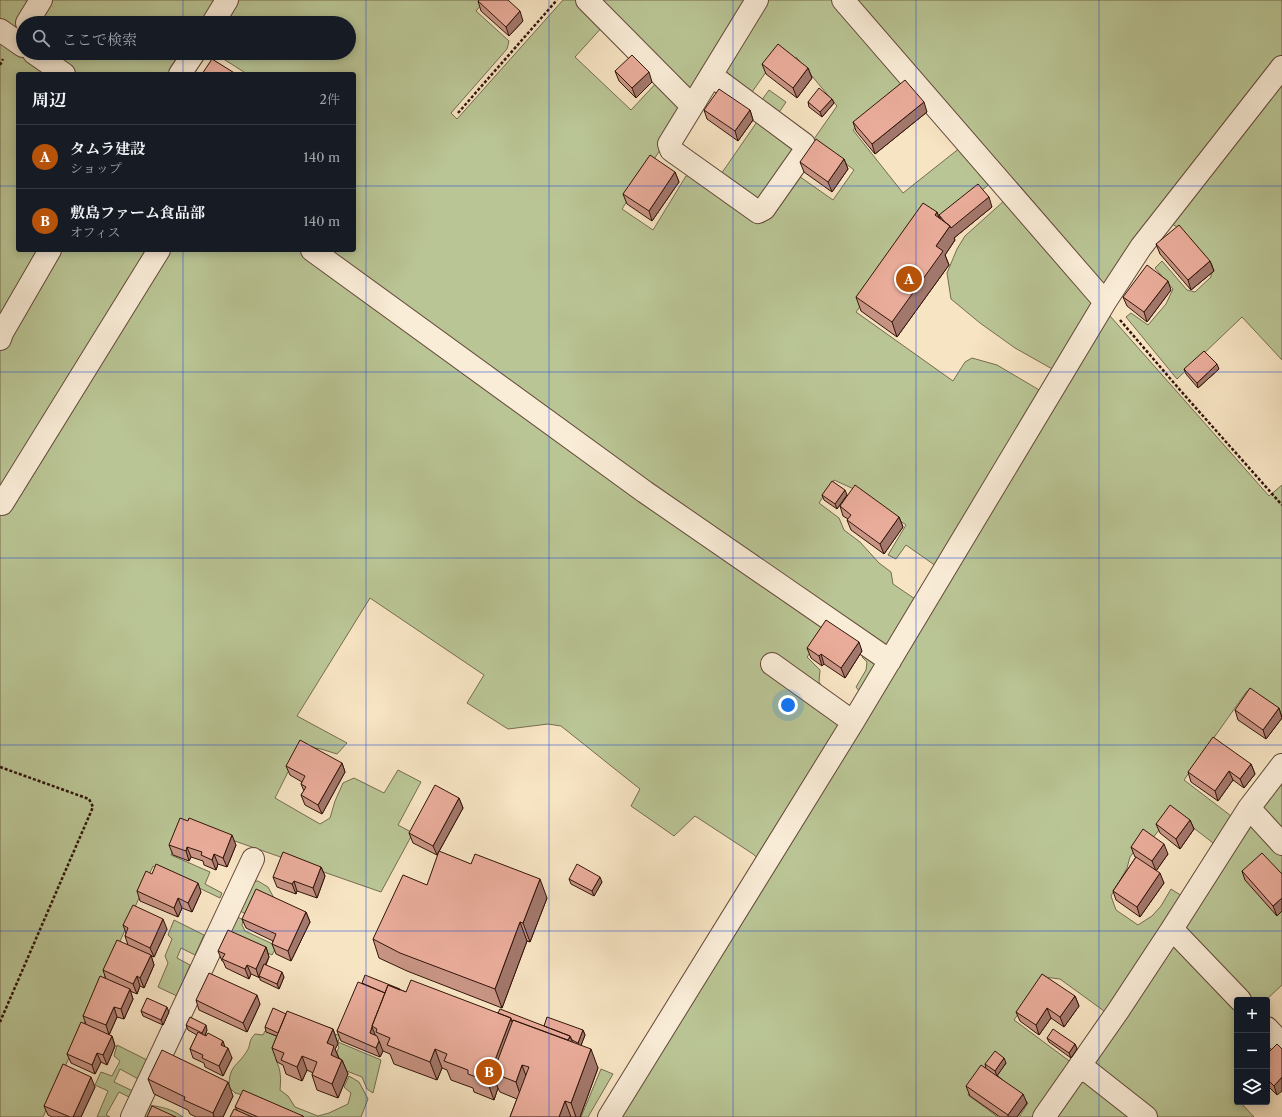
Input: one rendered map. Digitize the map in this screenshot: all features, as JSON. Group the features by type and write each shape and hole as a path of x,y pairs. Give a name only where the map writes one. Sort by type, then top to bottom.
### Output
{"street":[{"path":"30,16 41,0"},
{"path":"217,16 227,0"},
{"path":"587,0 692,106"},
{"path":"710,75 804,144 804,152 764,209 758,212 671,150 669,144 710,75 757,0"},
{"path":"843,0 1105,302"},
{"path":"44,60 61,72"},
{"path":"181,72 189,60"},
{"path":"609,1117 853,722 1105,302 1141,247 1282,67"},
{"path":"0,339 49,252"},
{"path":"0,503 2,504 158,252"},
{"path":"315,252 645,492 890,661"},
{"path":"772,664 853,722"},
{"path":"1044,1117 1172,929 1249,808 1282,765"},
{"path":"1249,808 1282,844"},
{"path":"132,1117 253,859"},
{"path":"1172,929 1237,997"},
{"path":"1270,1031 1282,1044"},
{"path":"1080,1065 1146,1117"}],"path":[{"path":"458,113 556,0"},
{"path":"1105,302 1180,390 1282,505"},
{"path":"0,767 89,799 93,807 0,1022"}],"green space":[{"path":"0,0 485,0 476,11 509,41 507,49 451,113 457,119 563,0 579,0 604,25 575,57 631,110 660,79 682,100 683,108 660,144 660,150 622,209 653,230 686,176 694,174 763,223 796,174 833,200 854,170 814,139 837,106 796,57 793,61 780,52 750,95 729,79 724,73 725,66 767,0 1282,0 1282,360 1242,317 1177,379 1126,317 1131,313 1148,325 1166,304 1173,289 1155,268 1162,261 1187,290 1195,292 1211,277 1212,265 1182,231 1159,216 1138,239 1095,299 1269,496 1282,485 1282,715 1247,691 1184,780 1235,819 1217,846 1173,812 1152,839 1146,835 1130,857 1127,868 1111,896 1116,910 1138,925 1152,916 1161,906 1171,889 1182,896 1181,902 1170,918 1165,919 1156,936 1173,943 1220,858 1282,766 1282,985 1269,997 1234,997 1234,1105 1243,1105 1254,1117 1040,1117 1055,1109 1072,1086 1079,1082 1087,1083 1105,1096 1108,1090 1084,1072 1079,1060 1105,1019 1104,1011 1060,979 1044,977 1014,1020 1072,1063 1033,1117 1019,1117 1028,1103 983,1070 968,1095 998,1117 621,1117 771,870 753,854 695,816 674,836 631,806 640,789 561,726 548,724 508,729 467,703 484,675 370,598 297,716 347,743 337,754 321,749 301,746 275,798 320,824 330,818 335,801 343,783 354,778 384,793 398,770 421,782 398,825 413,833 381,892 183,823 171,855 210,872 205,884 222,893 220,898 153,866 43,1117 0,1117","holes":["914,70 1015,191 965,236 957,249 947,273 951,299 980,323 1015,348 1054,370 1041,391 997,365 972,358 965,362 953,381 856,312 927,213 941,223 992,182 961,147 903,193 853,130 907,87 901,79","834,480 856,490 906,525 888,555 896,559 906,545 936,566 945,553 957,561 839,752 829,745 843,722 765,666 771,658 847,714 851,709 823,688 819,682 820,670 807,657 830,626 761,577 766,570 881,647 890,645 918,601 893,584 891,572 879,563 860,542 844,530 839,518 819,503","996,1056 1006,1063 996,1076 987,1069"]},
{"path":"592,0 752,0 688,93"},
{"path":"769,90 786,102 778,114 761,101"},
{"path":"759,119 793,142 795,151 760,199 754,202 719,177"},
{"path":"866,652 878,664 860,692 856,687 866,670 867,662 862,657"},
{"path":"258,881 268,887 274,898 248,915 234,908 247,882"},
{"path":"233,914 243,920 242,925 245,931 277,946 272,955 224,933"},
{"path":"174,920 204,935 195,955 181,948 177,958 190,965 177,996 158,987 168,963 165,956 172,939 168,935"},
{"path":"291,1016 340,1036 338,1042 381,1060 373,1093 367,1089 362,1077 339,1068 342,1063 339,1058 335,1057 339,1047 333,1040"},
{"path":"265,1031 284,1040 276,1060 279,1067 280,1090 288,1096 295,1107 318,1116 329,1113 348,1104 351,1093 344,1087 349,1076 359,1082 368,1099 361,1117 293,1117 235,1093 229,1087 230,1074 247,1051 253,1036 255,1034 263,1035"},
{"path":"117,1045 149,1061 140,1080 120,1069 114,1082 135,1092 131,1098 119,1092 106,1115 110,1117 97,1117 108,1091 95,1085 101,1072 112,1076 120,1061 114,1056"},
{"path":"601,1069 613,1074 588,1117 581,1117"},
{"path":"149,1105 167,1109 183,1117 144,1117"}],"building":[{"path":"508,0 520,11 506,27 478,1"},
{"path":"778,44 808,68 793,88 762,64"},
{"path":"632,55 649,72 632,88 615,71"},
{"path":"211,60 214,60 233,72 203,72"},
{"path":"905,80 924,102 872,144 853,122"},
{"path":"819,88 832,99 820,112 808,102"},
{"path":"719,89 750,110 735,131 704,110"},
{"path":"816,139 844,159 828,182 800,162"},
{"path":"650,155 675,172 649,211 623,194"},
{"path":"978,184 989,197 951,228 939,215"},
{"path":"923,203 937,212 935,215 950,226 936,246 943,251 892,322 856,297"},
{"path":"1179,225 1210,261 1188,280 1156,244"},
{"path":"1147,265 1168,281 1144,312 1123,297"},
{"path":"1204,351 1217,364 1197,383 1184,369"},
{"path":"832,481 845,490 835,504 822,495"},
{"path":"855,485 899,517 880,544 847,520 851,515 840,506"},
{"path":"826,620 859,642 841,668 821,654 819,656 807,648"},
{"path":"1250,688 1279,708 1263,730 1235,710"},
{"path":"1213,737 1251,764 1240,779 1229,771 1215,791 1188,772"},
{"path":"300,740 342,763 318,805 301,795 306,787 301,784 305,776 286,766"},
{"path":"435,785 459,798 433,846 409,833"},
{"path":"1170,805 1190,820 1176,839 1156,824"},
{"path":"180,818 188,821 189,818 232,835 223,858 214,854 212,860 201,855 202,852 187,847 186,851 169,845"},
{"path":"1143,829 1164,844 1152,861 1131,847"},
{"path":"439,851 471,864 475,854 540,879 523,923 520,922 495,989 400,953 373,939 403,875 427,885"},
{"path":"283,852 321,867 313,888 294,881 292,884 273,877"},
{"path":"1262,853 1282,874 1282,898 1273,906 1242,871"},
{"path":"1136,857 1160,873 1137,907 1113,891"},
{"path":"156,864 198,883 188,903 178,898 174,908 137,891 146,871 152,874"},
{"path":"577,864 600,877 592,891 569,879"},
{"path":"256,889 306,912 288,951 272,944 276,934 242,919"},
{"path":"133,905 163,919 150,948 125,936 128,928 123,925"},
{"path":"228,930 266,947 256,969 247,965 245,969 222,959 225,954 218,951"},
{"path":"117,940 151,955 140,978 137,976 133,984 103,970"},
{"path":"264,964 282,972 277,984 259,976"},
{"path":"209,973 257,995 243,1023 196,1000"},
{"path":"1042,974 1075,996 1060,1017 1047,1008 1036,1025 1016,1012"},
{"path":"365,975 400,990 388,985 385,993 362,983"},
{"path":"100,976 130,989 121,1009 114,1007 106,1025 83,1016"},
{"path":"411,980 511,1018 487,1081 468,1074 468,1070 444,1061 447,1054 435,1049 430,1062 387,1045 390,1038 376,1032 377,1029 372,1026 388,985 406,992"},
{"path":"358,982 385,993 370,1033 377,1036 379,1041 376,1048 337,1031"},
{"path":"147,998 167,1007 161,1020 141,1011"},
{"path":"273,1008 286,1014 278,1033 265,1027"},
{"path":"500,1009 570,1036 568,1040 513,1020 512,1022 511,1018 498,1013"},
{"path":"287,1011 333,1029 327,1043 334,1046 331,1055 342,1060 332,1084 312,1075 317,1062 302,1056 297,1067 281,1060 284,1053 272,1048"},
{"path":"190,1017 206,1025 202,1033 186,1025"},
{"path":"547,1017 583,1030 578,1043 572,1040 570,1036 544,1026"},
{"path":"513,1020 591,1049 571,1103 565,1101 559,1117 510,1117 529,1067 522,1065 516,1082 493,1073"},
{"path":"81,1022 112,1036 103,1055 97,1053 92,1065 67,1054"},
{"path":"1053,1029 1075,1044 1069,1053 1047,1038"},
{"path":"198,1032 206,1036 208,1033 223,1041 221,1045 228,1048 219,1066 202,1058 203,1055 190,1049"},
{"path":"1277,1044 1282,1049 1282,1077 1274,1086 1270,1082 1270,1051"},
{"path":"162,1050 228,1082 213,1113 184,1100 185,1097 148,1079"},
{"path":"995,1051 1004,1058 995,1071 985,1064"},
{"path":"63,1064 91,1077 73,1117 44,1106"},
{"path":"981,1065 1023,1094 1008,1115 966,1086"},
{"path":"243,1090 303,1117 258,1117 235,1107"},
{"path":"152,1106 176,1117 147,1117"},
{"path":"234,1109 252,1117 230,1117"}],"place":[{"name":"タムラ建設","path":"909,279"},
{"name":"敷島ファーム食品部","path":"489,1072"}]}
